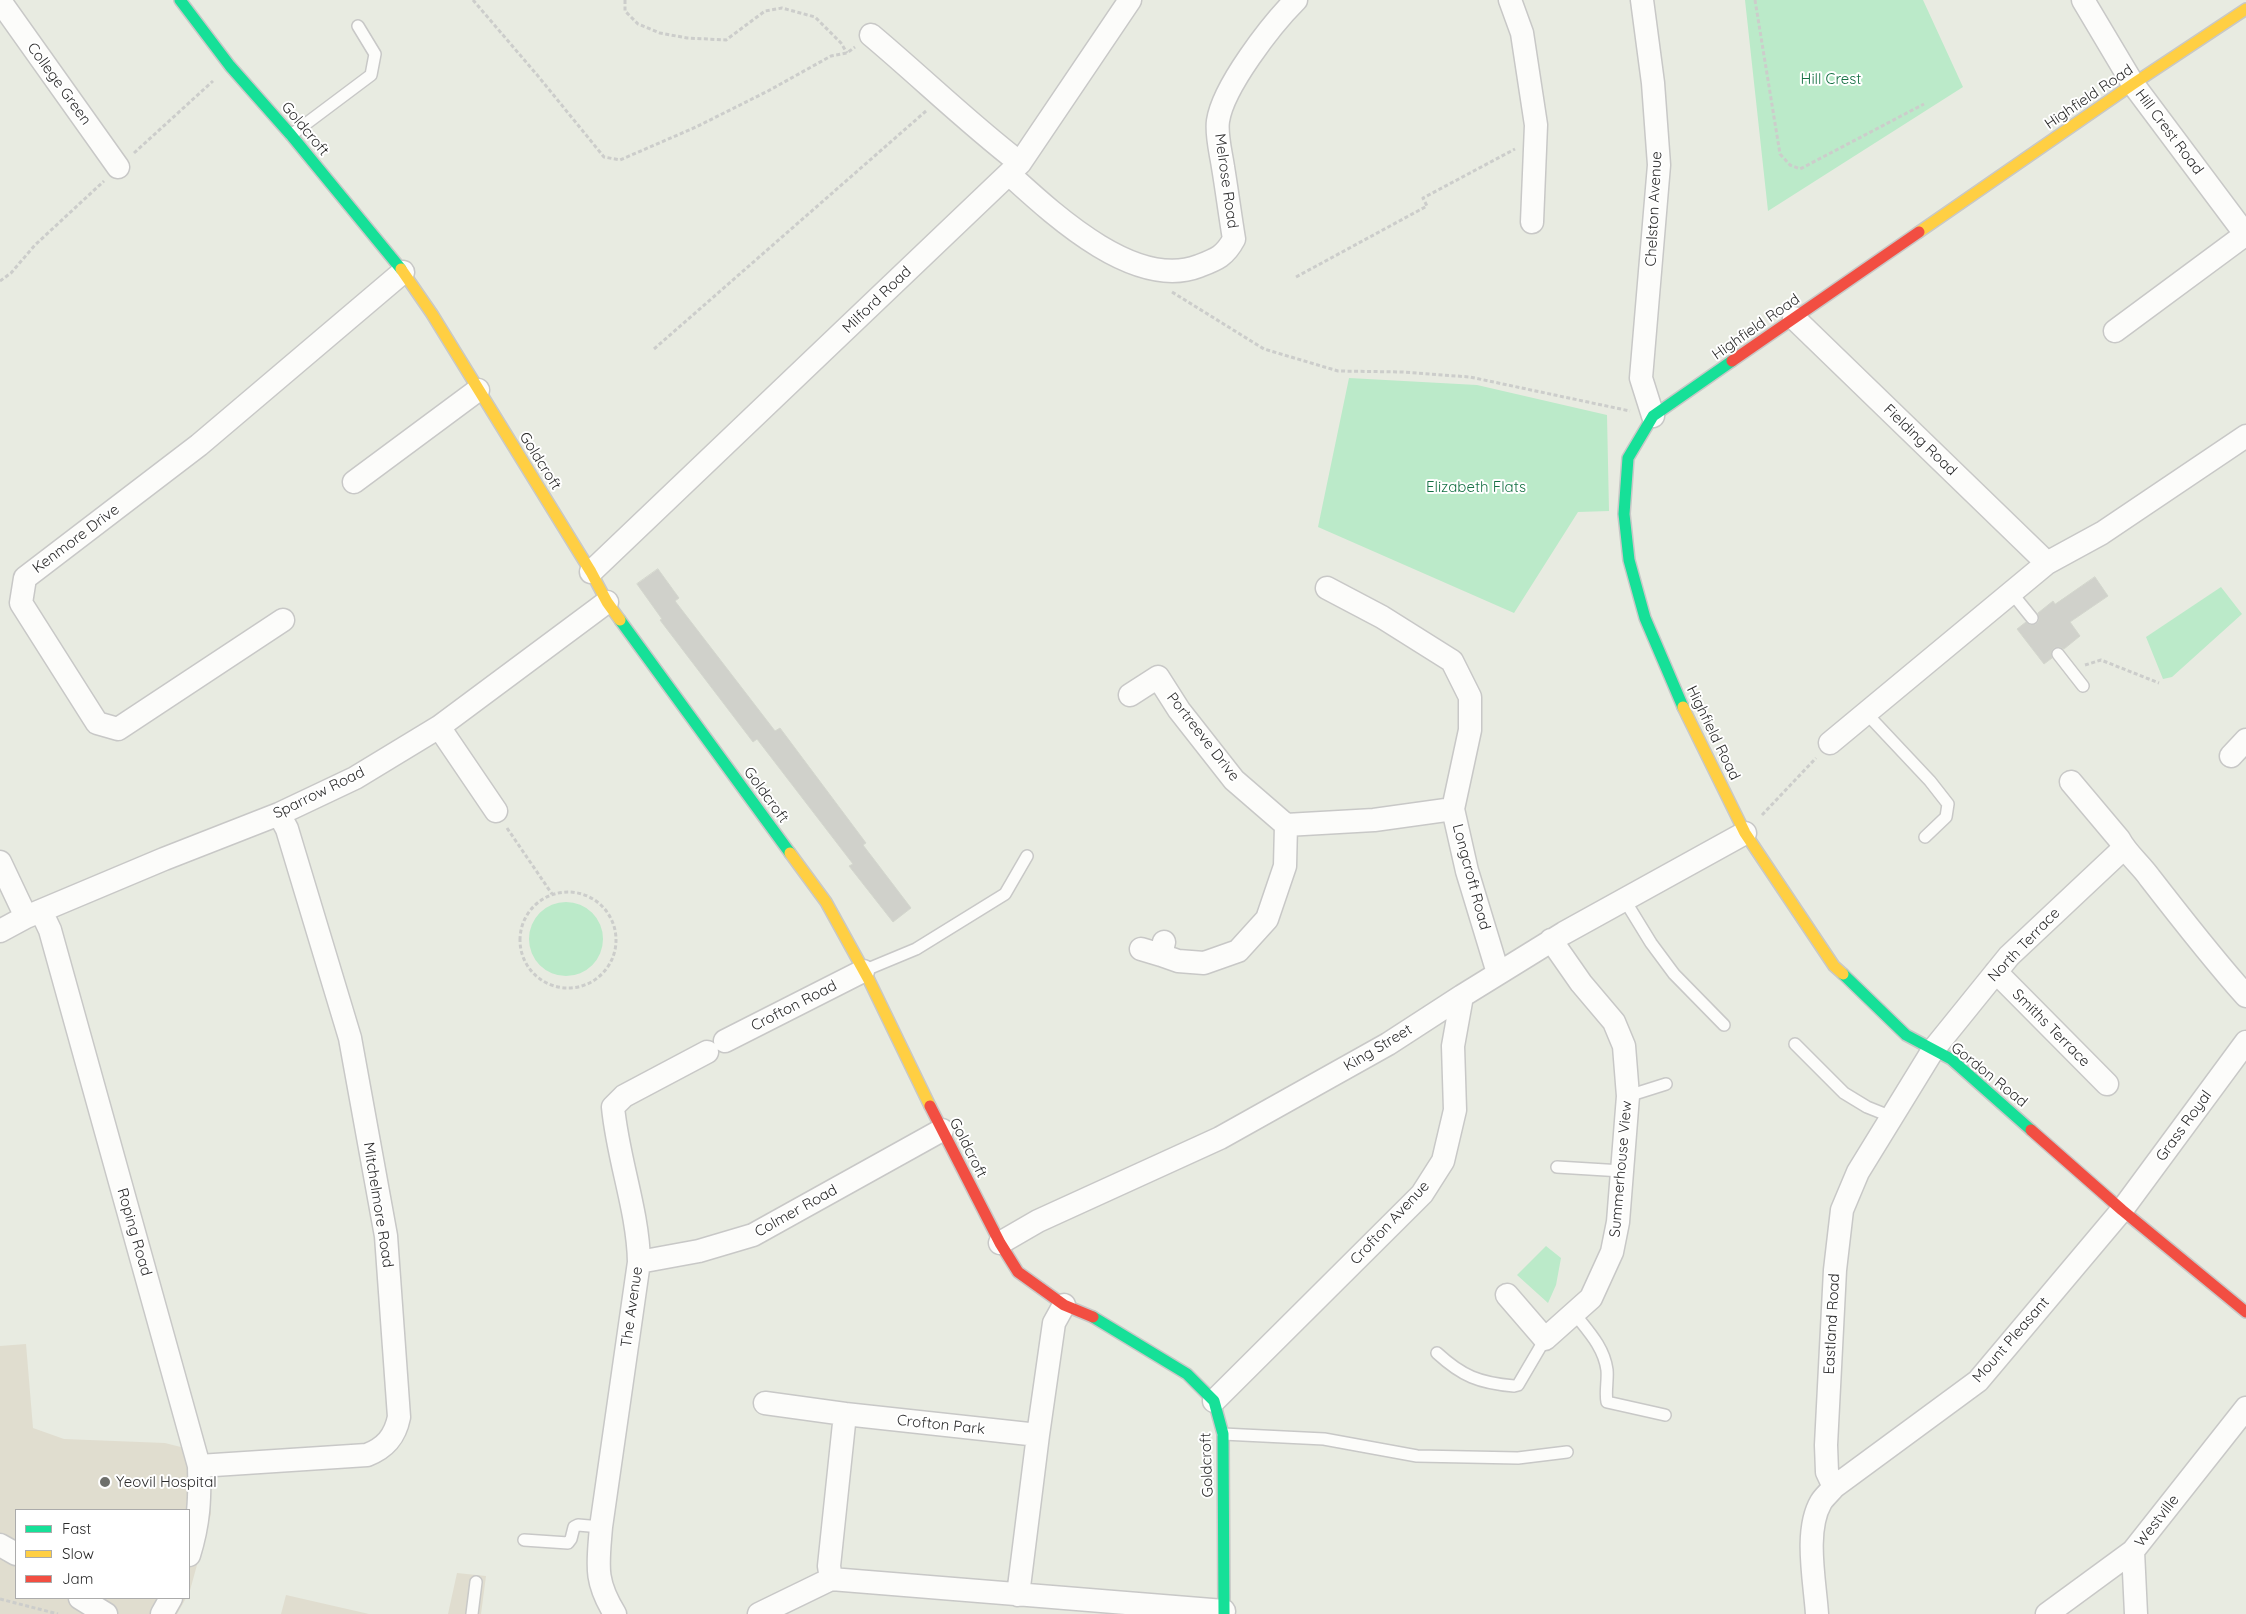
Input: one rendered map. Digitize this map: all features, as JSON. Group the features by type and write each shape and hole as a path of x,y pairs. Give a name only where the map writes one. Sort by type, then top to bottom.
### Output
{"street":[{"name":"Goldcroft","path":"180,0 230,66 291,135 402,272 432,314 592,572 607,602 826,902 864,972 1000,1243 1018,1272 1064,1305 1090,1316 1187,1374 1214,1401 1223,1434 1224,1612"},
{"name":"Milford Road","path":"592,572 1015,169 1130,0"},
{"name":"Melrose Road","path":"871,35 943,96 981,133 1063,223 1126,261 1157,271 1189,270 1213,261 1227,252 1234,239 1217,122 1222,104 1232,83 1282,14 1296,0"},
{"path":"1510,0 1522,33 1536,125 1532,222"},
{"name":"Chelston Avenue","path":"1642,0 1653,83 1659,165 1641,378 1653,416"},
{"name":"Hill Crest Road","path":"2083,0 2133,84 2246,234 2115,331"},
{"name":"College Green","path":"0,1 118,167"},
{"name":"Highfield Road","path":"1746,833 1688,719 1645,618 1629,560 1624,514 1628,458 1653,416 2133,84 2246,9"},
{"name":"Kenmore Drive","path":"283,620 118,730 98,723 21,603 25,578 199,444 402,272"},
{"name":"Fielding Road","path":"1794,318 2046,563"},
{"path":"354,482 478,390"},
{"path":"1830,743 2046,563 2102,534 2246,436"},
{"name":"Longcroft Road","path":"1327,588 1382,617 1452,661 1470,697 1470,730 1453,809 1467,871 1498,973"},
{"name":"Sparrow Road","path":"0,931 34,914 164,859 279,814 355,778 439,727 607,602"},
{"name":"Portreeve Drive","path":"1130,695 1158,677 1179,710 1234,780 1286,825"},
{"path":"439,727 496,811"},
{"path":"2071,782 2119,839 2124,848 2139,864 2211,957 2246,996"},
{"path":"1156,948 1178,961 1204,963 1238,951 1267,919 1285,866 1286,825 1374,820 1453,809"},
{"name":"Mitchelmore Road","path":"199,1466 367,1455 375,1452 389,1441 394,1434 398,1418 386,1236 350,1038 287,830 279,814"},
{"name":"King Street","path":"1000,1243 1038,1221 1220,1138 1388,1044 1551,940 1746,833"},
{"name":"Gordon Road","path":"1746,833 1834,966 1906,1035 1951,1059 2122,1210 2246,1312"},
{"name":"North Terrace","path":"1933,1050 2010,956 2124,848"},
{"name":"Roping Road","path":"0,862 34,914 50,930 199,1466 199,1509 197,1528 190,1552"},
{"name":"Summerhouse View","path":"1545,1339 1591,1298 1612,1252 1618,1222 1628,1096 1624,1046 1614,1022 1581,983 1551,940"},
{"name":"Crofton Road","path":"716,1046 864,972"},
{"name":"Smiths Terrace","path":"1996,972 2107,1084"},
{"name":"Crofton Avenue","path":"1214,1401 1422,1194 1443,1161 1455,1110 1453,1046 1462,996"},
{"name":"Grass Royal","path":"2122,1210 2246,1042"},
{"name":"The Avenue","path":"615,1614 603,1594 598,1568 601,1527 638,1262 638,1237 616,1140 613,1107 624,1096 716,1046"},
{"name":"Eastland Road","path":"1834,1487 1827,1472 1826,1445 1834,1270 1842,1210 1858,1172 1933,1050"},
{"name":"Colmer Road","path":"638,1262 698,1251 753,1235 942,1130"},
{"name":"Mount Pleasant","path":"1834,1487 1978,1381 2122,1210"},
{"path":"1507,1295 1545,1339"},
{"path":"1018,1595 1054,1323 1064,1305"},
{"name":"Crofton Park","path":"765,1403 845,1414 1038,1435"},
{"name":"Westville","path":"2047,1614 2134,1551 2246,1408"},
{"path":"831,1579 829,1566 845,1414"},
{"path":"1817,1614 1812,1539 1814,1519 1821,1501 1834,1487"},
{"path":"0,1545 15,1553"},
{"path":"2134,1551 2136,1614"},
{"path":"759,1614 831,1579 1224,1612"},
{"path":"82,1599 106,1614"},
{"path":"162,1614 170,1599"}],"lane":[{"path":"291,135 371,75 375,54 358,26"},
{"path":"2011,592 2032,618"},
{"path":"2058,654 2083,686"},
{"path":"1866,713 1948,804 1946,817 1925,836"},
{"path":"864,972 916,949 1005,894 1027,856"},
{"path":"1624,899 1651,943 1674,974 1724,1025"},
{"path":"1795,1044 1844,1093 1867,1107 1892,1117"},
{"path":"1628,1096 1666,1084"},
{"path":"1557,1167 1622,1171"},
{"path":"1574,1313 1605,1357 1608,1381 1607,1402 1665,1415"},
{"path":"1437,1353 1455,1370 1468,1376 1514,1386 1518,1385 1545,1339"},
{"path":"1223,1434 1324,1439 1417,1456 1518,1458 1566,1452"},
{"path":"524,1540 568,1543 574,1527 578,1525 601,1527"},
{"path":"472,1614 476,1582"}],"path":[{"path":"472,0 538,76 604,157 620,160 712,119 831,56 847,53 871,35"},
{"path":"625,0 625,10 638,24 660,33 687,38 726,40 765,10 782,8 815,17 841,43 847,53"},
{"path":"1755,0 1780,154 1790,165 1800,169 1924,104"},
{"path":"654,349 943,96"},
{"path":"1296,277 1427,206 1423,198 1536,137"},
{"path":"1168,289 1200,312 1264,349 1338,371 1402,372 1470,377 1653,416"},
{"path":"2070,669 2101,660 2159,684"},
{"path":"1746,833 1830,743"},
{"path":"496,811 552,894"},
{"path":"567,892 583,894 596,901 608,912 614,926 616,942 613,957 605,970 593,981 578,987 562,988 546,983 533,974 524,960 520,945 521,928 527,914 538,902 552,894 567,892"},
{"path":"0,1599 58,1614"}],"shaded area":[{"name":"Yeovil Hospital","path":"26,1344 33,1428 64,1439 165,1443 208,1454 211,1514 190,1590 190,1509 15,1509 15,1599 185,1599 177,1614 0,1614 0,1346"},
{"path":"457,1573 486,1576 481,1614 448,1614"},
{"path":"286,1595 369,1614 281,1614"}],"green space":[{"name":"Hill Crest","path":"1745,0 1923,0 1963,87 1768,211"},
{"name":"Elizabeth Flats","path":"1349,378 1477,385 1607,415 1609,511 1578,512 1514,613 1318,527"},
{"path":"2221,587 2242,614 2172,677 2163,679 2146,637"},
{"path":"566,902 580,905 592,913 600,925 603,939 600,953 592,965 580,973 566,976 552,973 540,965 532,953 529,939 532,925 540,913 552,905"},
{"path":"1546,1246 1561,1258 1556,1285 1548,1303 1517,1275"}],"building":[{"path":"658,569 679,598 675,601 775,731 780,728 866,843 863,845 911,908 893,922 849,866 853,864 757,739 753,742 660,620 662,619 637,584"},
{"path":"2095,577 2108,596 2070,622 2080,636 2064,649 2060,647 2054,648 2051,652 2052,658 2044,664 2017,629 2026,622 2030,625 2036,624 2039,620 2038,613 2053,601 2055,604"}],"traffic: fast":[{"path":"180,0 230,66 291,135 401,269"},
{"path":"1683,707 1645,618 1629,560 1624,514 1628,458 1653,416 1732,361"},
{"path":"620,620 790,853"},
{"path":"1843,974 1906,1035 1951,1059 2031,1130"},
{"path":"1093,1317 1187,1374 1214,1401 1223,1434 1224,1614"}],"traffic: slow":[{"path":"1919,232 2133,84 2246,9"},
{"path":"401,269 432,314 591,572 607,602 620,620"},
{"path":"1683,707 1745,833 1834,966 1843,974"},
{"path":"790,853 826,902 869,980 930,1106"}],"traffic: jam":[{"path":"1732,361 1919,232"},
{"path":"930,1106 1000,1243 1018,1272 1064,1305 1093,1317"},
{"path":"2031,1130 2122,1210 2246,1312"}],"place":[{"name":"Yeovil Hospital","path":"105,1482"}]}
